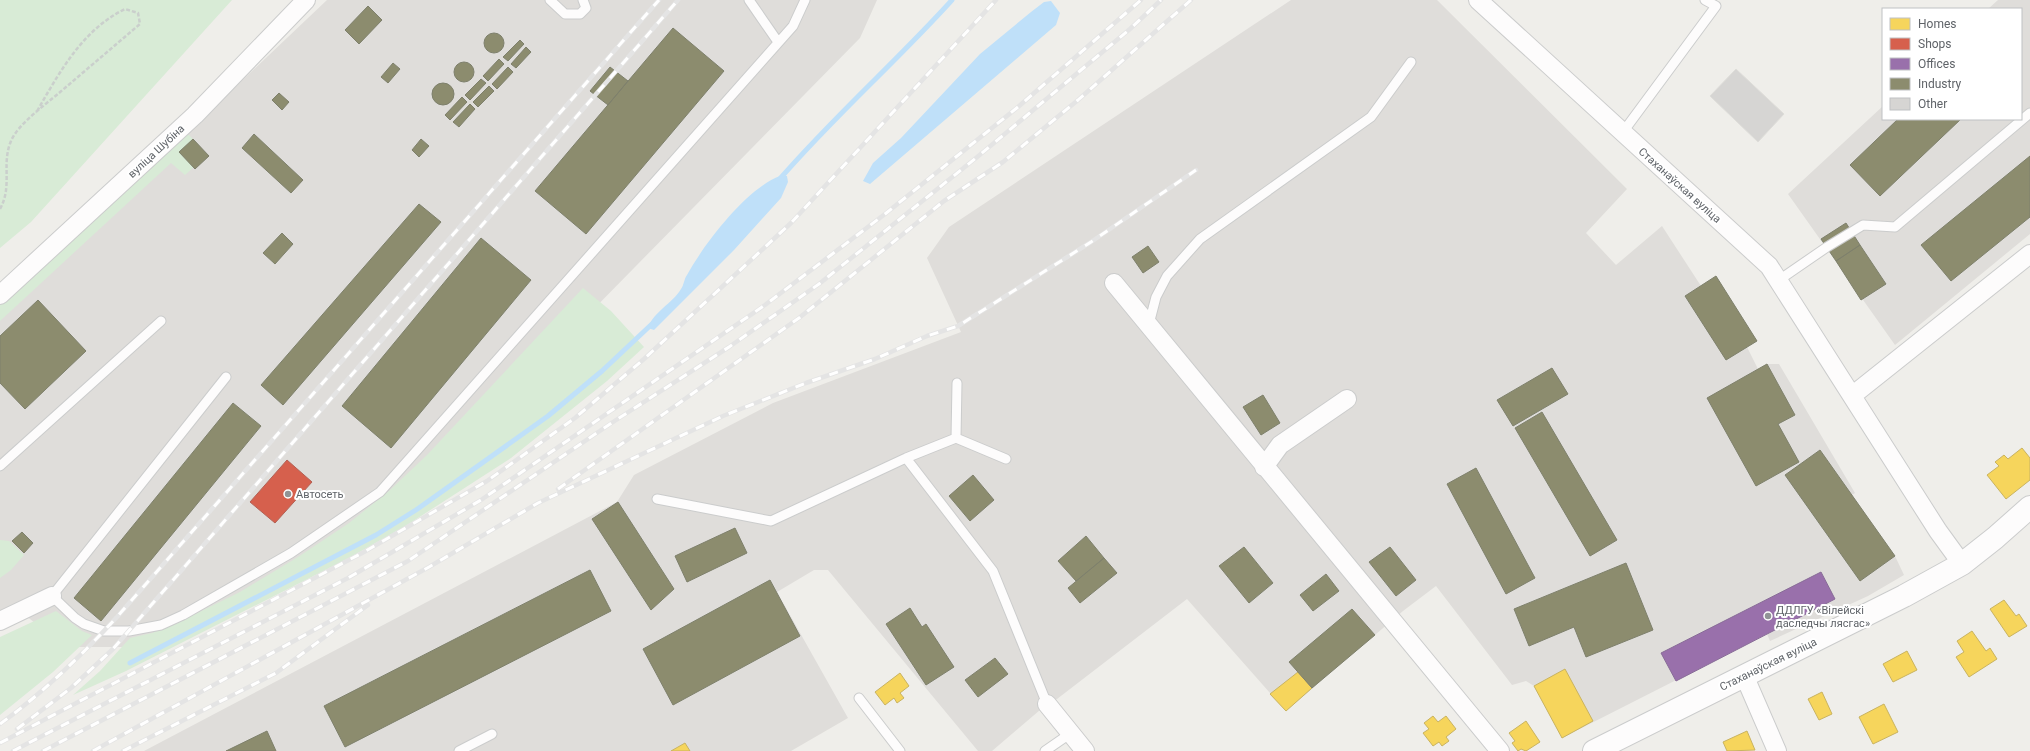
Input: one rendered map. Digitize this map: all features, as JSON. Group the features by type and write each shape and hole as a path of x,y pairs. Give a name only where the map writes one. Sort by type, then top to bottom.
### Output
{"street":[{"name":"вуліца Шубіна","path":"3,288 195,115 306,0"},
{"name":"Стаханаўская вуліца","path":"1478,0 1769,266 1853,394 1938,531 1962,564"},
{"path":"1853,394 2030,254"},
{"path":"1114,283 1149,324 1264,467 1500,751"},
{"path":"1264,467 1280,445 1347,399"},
{"name":"Стаханаўская вуліца","path":"1594,751 1904,596 1962,564 1995,538 2030,507"},
{"path":"0,621 52,596"},
{"path":"1744,675 1777,751"},
{"path":"1047,704 1085,751"}],"lane":[{"path":"550,0 565,14 580,14 586,8 583,0"},
{"path":"749,0 778,42"},
{"path":"226,377 52,596 75,618 84,624 104,631 129,631 161,625 182,615 290,553 380,492 793,26 805,0"},
{"path":"1623,132 1719,3 1704,0"},
{"path":"1149,324 1156,297 1167,276 1200,240 1371,117 1411,62"},
{"path":"2022,120 2030,113"},
{"path":"1779,280 1827,247 1863,225 1895,227 2022,120"},
{"path":"0,466 162,321"},
{"path":"956,438 957,383"},
{"path":"657,499 771,521 906,458 956,438 1006,459"},
{"path":"906,458 993,571 1047,704"},
{"path":"859,698 900,751"},
{"path":"1045,751 1071,733"},
{"path":"459,751 492,734"}],"path":[{"path":"0,209 6,198 8,183 6,162 11,140 36,113 140,24 138,13 125,9 109,17 89,34 60,72 36,113"}],"shaded area":[{"path":"327,0 877,0 860,38 410,496 144,647 79,647 35,623 15,607 0,614 0,310"},
{"path":"1291,0 1437,0 1627,189 1586,233 1616,265 1662,226 1701,286 1747,347 1758,369 1767,364 1779,364 1855,493 1852,495 1895,556 1904,575 1868,596 1770,641 1767,634 1562,738 1534,686 1526,681 1512,685 1436,586 1403,611 1286,711 1187,599 1057,699 1047,704 992,751 978,751 828,570 814,570 777,592 848,718 791,751 144,751 617,502 634,475 773,403 961,332 927,258 949,227"},
{"path":"1998,0 2030,0 2030,234 1895,345 1788,194 1882,107 1882,120 2022,120 2022,8 1989,8"}],"green space":[{"path":"0,0 232,0 31,222 0,248"},
{"path":"187,133 193,139 179,152 194,167 185,175 171,163 0,321 0,305"},
{"path":"583,288 611,311 644,347 607,381 511,458 404,527 347,559 126,671 73,695 100,671 130,638 152,633 173,625 240,592 298,557 349,523 389,491 427,455"},
{"path":"0,540 9,541 24,555 11,570 0,578"},
{"path":"56,611 82,631 92,635 53,672 0,715 0,637"}],"water":[{"path":"1051,1 1060,13 1056,25 870,184 863,181 873,163 901,138 980,54 1044,2"},
{"path":"780,176 787,176 788,182 781,198 734,250 654,330 648,328 654,317 677,294 704,248 728,218 754,192 767,182"}],"building: Homes":[{"path":"2022,448 2030,458 2030,480 2006,499 1987,475 1999,466 1995,462 2004,455 2008,459"},
{"path":"2004,600 2016,616 2019,614 2027,626 2009,637 1990,609"},
{"path":"1972,631 1986,651 1990,648 1997,659 1969,677 1956,657 1964,652 1957,641"},
{"path":"1907,651 1917,670 1893,682 1883,664"},
{"path":"1565,669 1593,721 1562,738 1534,686"},
{"path":"1298,672 1312,688 1286,711 1270,694"},
{"path":"900,673 909,686 900,693 904,698 897,703 894,698 885,705 875,692"},
{"path":"1822,692 1832,714 1819,720 1808,699"},
{"path":"1884,704 1898,732 1873,744 1859,717"},
{"path":"1433,716 1438,722 1446,716 1456,729 1446,737 1449,741 1442,746 1439,742 1433,746 1423,733 1429,729 1424,723"},
{"path":"1526,721 1540,742 1526,751 1521,749 1518,751 1512,743 1515,741 1509,733"},
{"path":"1747,731 1755,750 1727,751 1723,742"},
{"path":"685,743 690,751 671,751"}],"building: Shops":[{"path":"287,460 312,482 275,523 250,502"}],"building: Offices":[{"name":"ДДЛГУ «Вілейскі даследчы лясгас»","path":"1821,572 1835,599 1676,681 1661,653"}],"building: Industry":[{"path":"368,6 382,20 359,44 345,30"},
{"path":"673,28 724,71 586,234 535,191"},
{"path":"494,33 501,36 504,43 501,50 494,53 487,50 484,43 487,36"},
{"path":"520,40 524,44 508,61 503,57"},
{"path":"526,47 531,52 516,68 511,64"},
{"path":"499,59 504,64 488,81 483,76"},
{"path":"464,62 471,65 474,72 471,79 464,82 457,79 454,72 457,65"},
{"path":"393,63 400,69 388,83 381,77"},
{"path":"508,67 513,72 497,89 492,84"},
{"path":"610,67 628,81 608,105 590,91"},
{"path":"481,79 486,83 470,100 465,95"},
{"path":"439,83 447,83 454,90 454,98 447,105 439,105 432,98 432,90"},
{"path":"489,86 494,91 478,107 473,102"},
{"path":"279,93 289,102 282,110 272,100"},
{"path":"462,97 467,102 450,120 445,115"},
{"path":"470,104 475,109 459,127 453,122"},
{"path":"1897,120 1960,120 1880,196 1850,165"},
{"path":"254,134 303,180 291,193 242,148"},
{"path":"193,139 209,156 195,169 179,152"},
{"path":"421,139 429,146 419,157 412,150"},
{"path":"2030,156 2030,217 1951,281 1921,245"},
{"path":"419,204 441,222 283,405 261,385"},
{"path":"1846,223 1860,245 1836,261 1821,239"},
{"path":"282,233 293,244 275,264 263,253"},
{"path":"481,238 531,280 391,448 342,406"},
{"path":"1860,245 1886,284 1861,300 1836,261"},
{"path":"1148,246 1159,262 1143,273 1132,257"},
{"path":"1716,276 1757,341 1726,360 1685,296"},
{"path":"38,300 86,351 25,409 0,383 0,336"},
{"path":"1767,364 1795,415 1778,424 1799,462 1756,486 1707,398"},
{"path":"1552,368 1568,394 1513,426 1497,400"},
{"path":"1263,395 1280,423 1261,435 1243,407"},
{"path":"233,403 261,426 101,621 74,598"},
{"path":"1542,412 1617,540 1590,556 1515,428"},
{"path":"1820,450 1895,556 1860,581 1785,475"},
{"path":"1476,468 1535,578 1506,594 1447,484"},
{"path":"973,475 994,500 970,521 949,496"},
{"path":"618,502 674,589 651,610 592,519"},
{"path":"735,528 747,553 687,582 675,556"},
{"path":"22,532 33,543 24,553 12,541"},
{"path":"1086,536 1104,558 1076,581 1058,561"},
{"path":"1244,547 1273,583 1249,603 1219,566"},
{"path":"1390,547 1416,580 1396,596 1369,562"},
{"path":"1104,558 1117,573 1080,603 1068,588"},
{"path":"1626,563 1653,630 1586,657 1574,627 1529,646 1514,609"},
{"path":"590,570 611,611 345,747 324,706"},
{"path":"1326,574 1339,591 1313,611 1300,595"},
{"path":"770,580 800,636 673,705 643,649"},
{"path":"910,608 922,627 926,624 954,667 926,685 886,624"},
{"path":"1352,609 1375,635 1312,688 1289,662"},
{"path":"995,658 1008,674 978,697 965,680"},
{"path":"267,731 276,751 226,751"}],"building: Other":[{"path":"1736,69 1784,114 1758,142 1710,96"}],"waterway":[{"path":"778,181 821,134 952,0"},
{"path":"130,663 376,535 416,510 548,416 602,371 653,323"}],"railway":[{"path":"0,724 61,674 117,617 659,0"},
{"path":"17,729 71,688 113,649 678,0"},
{"path":"0,743 364,552 487,481 575,418 644,359 791,223 996,0"},
{"path":"13,751 348,578 481,500 765,305 885,214 1018,107 1141,0"},
{"path":"43,751 408,561 613,422 729,347 819,284 976,158 1130,29 1161,0"},
{"path":"558,489 799,318 944,201 1003,162 1078,100 1191,0"},
{"path":"93,751 429,567 538,503 723,416 806,383 875,359 927,336 958,326 1091,242 1196,170"},
{"path":"123,751 276,673 368,605"}],"place":[{"name":"Автосеть","path":"288,494"},
{"name":"ДДЛГУ «Вілейскі даследчы лясгас»","path":"1768,616"}]}
